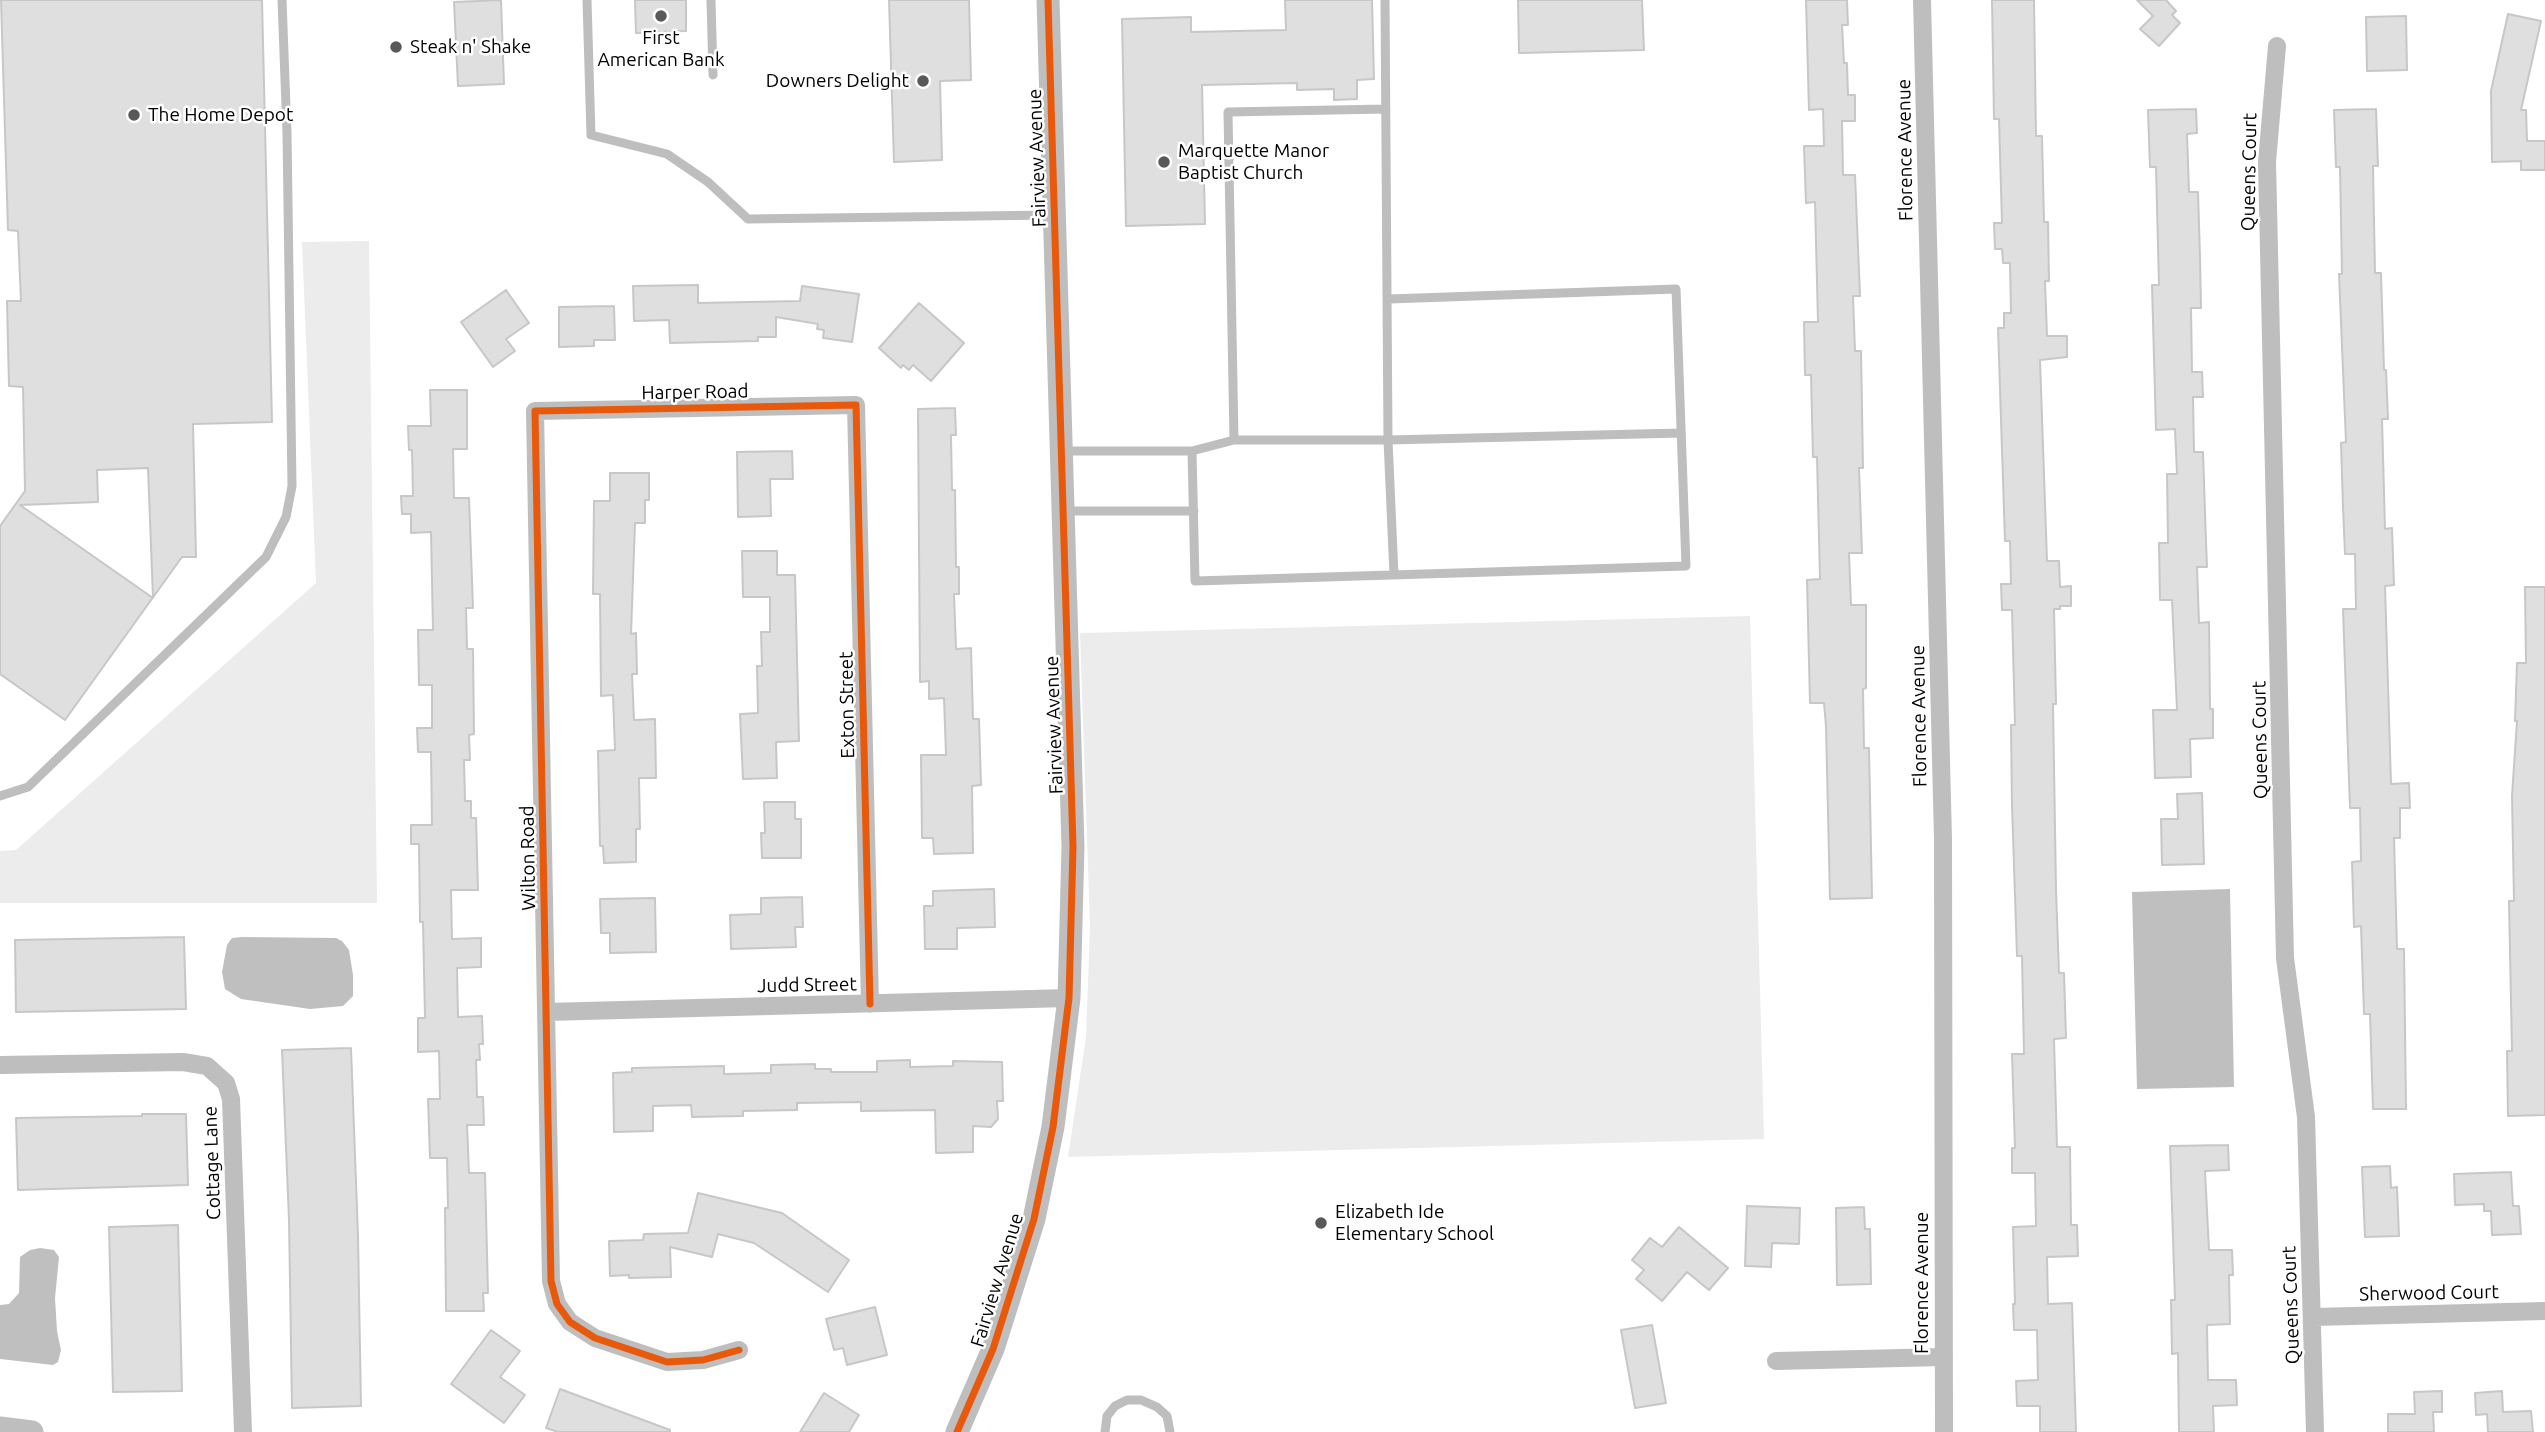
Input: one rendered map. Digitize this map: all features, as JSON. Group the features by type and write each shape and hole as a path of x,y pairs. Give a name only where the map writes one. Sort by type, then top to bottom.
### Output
{"street":[{"name":"Fairview Avenue","path":"957,1432 993,1349 1034,1219 1053,1127 1069,998 1073,847 1048,0"},
{"name":"Florence Avenue","path":"1922,0 1943,839 1944,1432"},
{"name":"Queens Court","path":"2277,46 2267,162 2285,958 2306,1117 2314,1317 2315,1432"},
{"name":"Harper Road","path":"535,411 856,405"},
{"name":"Exton Street","path":"856,405 870,1004"},
{"name":"Wilton Road","path":"535,411 551,1281 557,1304 570,1322 595,1338 667,1362 703,1360 739,1350"},
{"name":"Judd Street","path":"547,1012 1069,998"},
{"name":"Cottage Lane","path":"0,1065 183,1062 207,1066 226,1083 231,1099 243,1432"},
{"name":"Sherwood Court","path":"2314,1317 2545,1311"},
{"path":"1776,1362 1943,1357"},
{"path":"0,1428 32,1432"}],"lane":[{"path":"0,796 28,787 266,557 286,517 292,486 287,134 282,0"},
{"path":"587,0 591,135 667,154 708,182 748,219 1055,215"},
{"path":"711,0 713,75"},
{"path":"1385,0 1388,440 1394,575"},
{"path":"1234,440 1228,112 1386,109"},
{"path":"1192,451 1195,580 1686,566 1676,289 1388,299"},
{"path":"1062,451 1192,451 1234,440 1388,440 1681,433"},
{"path":"1063,511 1194,511"},
{"path":"1105,1432 1107,1416 1115,1406 1128,1400 1141,1400 1157,1407 1167,1416 1170,1432"}],"shaded area":[{"path":"369,241 377,903 0,903 0,851 16,850 316,583 302,242"},
{"path":"1750,616 1764,1139 1068,1157 1086,1037 1090,926 1080,633"},
{"path":"2230,889 2234,1087 2137,1089 2132,892"},
{"path":"232,938 336,938 342,941 349,950 353,996 343,1006 310,1009 241,999 225,989 222,972 227,945"},
{"path":"30,1250 54,1250 59,1257 55,1298 61,1350 58,1362 53,1365 0,1359 0,1305 9,1304 19,1293 20,1257"}],"building":[{"name":"The Home Depot","path":"1,0 262,0 272,422 193,424 196,557 182,557 153,597 148,468 97,470 98,502 20,505 153,598 65,720 0,674 0,526 25,491 23,387 9,386 7,301 21,301 18,231 8,230"},
{"path":"501,0 504,84 458,86 454,2"},
{"name":"First American Bank","path":"635,0 686,0 686,31 636,33"},
{"name":"Downers Delight","path":"889,0 969,0 971,80 940,81 942,160 894,162"},
{"name":"Marquette Manor Baptist Church","path":"1285,0 1372,0 1374,79 1357,80 1357,99 1334,100 1334,89 1297,90 1297,83 1202,85 1205,224 1126,226 1122,19 1191,17 1191,32 1286,30"},
{"path":"1518,0 1642,0 1644,50 1519,53"},
{"path":"1806,0 1847,0 1848,25 1842,25 1844,63 1847,63 1848,95 1855,95 1855,121 1842,121 1843,175 1855,175 1860,296 1853,296 1855,351 1861,351 1863,468 1859,468 1862,553 1849,553 1851,605 1866,605 1864,748 1869,748 1872,898 1830,899 1824,703 1810,703 1807,580 1820,579 1817,457 1813,457 1811,375 1805,375 1804,322 1818,322 1815,202 1806,203 1804,146 1824,146 1823,109 1809,110"},
{"path":"1992,0 2034,0 2036,136 2042,136 2044,222 2048,222 2049,281 2045,281 2047,336 2067,336 2067,357 2040,360 2047,561 2059,561 2060,587 2071,586 2071,606 2054,609 2056,890 2059,973 2064,973 2066,1038 2054,1039 2057,1147 2070,1147 2071,1225 2077,1225 2078,1256 2047,1257 2048,1304 2072,1303 2076,1432 2040,1432 2040,1406 2017,1406 2016,1381 2038,1380 2037,1330 2014,1330 2013,1227 2036,1226 2035,1173 2012,1173 2012,1148 2015,1148 2012,1054 2024,1054 2022,956 2017,956 2012,805 2011,725 2015,725 2012,610 2002,610 2001,584 2011,584 2010,541 2005,541 1998,328 2004,328 2004,313 2011,313 2010,263 2003,263 2002,249 1995,249 1994,223 2002,223 1999,119 1994,119"},
{"path":"2137,0 2166,0 2176,11 2172,15 2180,23 2159,46 2140,29 2153,16"},
{"path":"2508,14 2541,21 2521,110 2526,110 2527,141 2545,141 2545,170 2521,170 2521,161 2492,162 2491,91"},
{"path":"2406,16 2407,70 2367,71 2366,17"},
{"path":"2196,109 2197,133 2187,134 2189,192 2198,192 2200,257 2201,308 2191,308 2192,372 2202,372 2203,397 2193,397 2194,452 2203,452 2207,567 2197,567 2199,623 2209,622 2213,738 2190,739 2191,777 2155,778 2153,710 2177,710 2172,600 2160,600 2159,543 2168,543 2167,474 2177,474 2175,429 2156,430 2152,285 2159,285 2156,167 2150,167 2148,110"},
{"path":"2376,109 2378,166 2373,166 2375,273 2381,273 2388,419 2382,419 2385,529 2392,528 2394,585 2385,586 2391,784 2409,783 2410,808 2400,808 2400,838 2394,838 2397,949 2404,949 2406,1109 2373,1109 2370,1014 2364,1014 2361,926 2354,927 2352,862 2361,861 2360,808 2350,808 2343,609 2356,609 2355,554 2345,554 2341,443 2346,442 2339,274 2342,274 2340,167 2336,167 2334,110"},
{"path":"698,285 698,303 800,301 802,286 859,294 852,342 823,338 824,330 817,329 818,324 776,317 776,337 758,337 758,341 670,343 669,320 634,321 633,286"},
{"path":"506,290 529,323 506,339 515,351 493,367 461,322"},
{"path":"919,303 964,343 931,381 913,365 909,370 903,365 901,368 879,348"},
{"path":"614,306 615,340 594,340 594,346 559,347 559,307"},
{"path":"430,390 467,390 467,449 453,449 454,498 469,498 473,608 466,608 467,649 473,649 474,734 469,735 470,760 464,760 465,801 471,801 471,818 476,818 478,890 451,890 452,939 481,938 481,967 457,968 458,1017 482,1016 483,1044 479,1044 480,1060 476,1060 477,1097 483,1097 484,1125 467,1125 469,1173 485,1173 488,1293 483,1293 484,1311 446,1311 447,1158 430,1158 428,1099 440,1099 439,1051 418,1052 418,1018 425,1018 423,922 420,922 419,844 411,844 411,825 432,825 431,752 418,752 417,728 432,728 432,685 419,685 418,630 433,630 431,532 411,533 411,514 402,514 401,496 413,496 412,450 409,450 408,426 431,426"},
{"path":"955,408 956,435 951,435 956,567 959,567 959,594 954,594 956,649 971,648 973,719 979,719 981,785 972,786 973,853 934,854 933,838 922,838 921,755 946,755 944,698 929,699 929,681 920,682 918,409"},
{"path":"792,451 793,479 770,479 771,516 738,517 737,452"},
{"path":"610,473 649,473 649,500 645,500 645,523 635,523 631,634 636,633 637,674 632,674 634,720 655,719 656,778 639,778 640,829 636,829 636,862 604,863 603,846 600,846 598,751 615,750 613,695 601,696 600,594 593,594 594,501 610,501"},
{"path":"742,551 777,551 777,575 795,575 799,741 776,742 777,778 743,779 740,714 758,713 757,666 762,666 761,632 770,632 770,597 743,597"},
{"path":"2525,587 2545,587 2545,1115 2508,1116 2507,1051 2512,1051 2509,901 2514,901 2512,796 2517,721 2517,663 2526,663"},
{"path":"2202,793 2204,864 2162,865 2161,819 2178,819 2177,794"},
{"path":"764,802 795,802 795,819 801,819 801,858 762,858 761,833 765,833"},
{"path":"994,889 995,927 957,928 957,949 925,949 924,906 933,906 933,891"},
{"path":"802,897 803,927 795,927 796,947 731,949 730,915 761,914 761,898"},
{"path":"655,898 656,952 610,953 610,933 601,933 600,899"},
{"path":"184,937 186,1009 16,1012 15,940"},
{"path":"351,1048 361,1406 292,1408 289,1220 282,1050"},
{"path":"910,1060 910,1067 953,1066 953,1061 1002,1062 1003,1101 997,1101 998,1119 991,1127 973,1126 973,1152 936,1153 935,1110 861,1111 861,1102 797,1103 797,1110 743,1111 743,1116 692,1117 691,1105 653,1106 653,1131 614,1132 613,1073 632,1072 632,1068 724,1066 724,1074 771,1073 771,1065 815,1064 815,1069 831,1069 831,1072 877,1072 877,1061"},
{"path":"186,1114 188,1185 18,1190 16,1118"},
{"path":"2228,1145 2229,1170 2205,1171 2209,1250 2232,1250 2233,1275 2229,1275 2230,1324 2207,1325 2208,1380 2236,1380 2237,1405 2213,1406 2214,1432 2179,1432 2178,1353 2172,1354 2171,1300 2175,1300 2170,1146"},
{"path":"2390,1166 2391,1188 2397,1187 2399,1236 2365,1237 2362,1167"},
{"path":"2511,1172 2513,1206 2519,1206 2521,1234 2492,1235 2491,1211 2484,1211 2484,1204 2455,1205 2454,1174"},
{"path":"698,1193 782,1213 849,1260 828,1292 754,1243 718,1234 712,1257 670,1247 671,1277 610,1276 609,1241 643,1240 644,1234 688,1233"},
{"path":"1747,1206 1800,1208 1799,1244 1772,1243 1771,1267 1745,1266"},
{"path":"1864,1207 1865,1229 1870,1229 1871,1284 1837,1285 1836,1208"},
{"path":"178,1225 182,1391 113,1392 109,1227"},
{"path":"1679,1227 1728,1268 1709,1290 1687,1272 1662,1301 1636,1279 1644,1270 1632,1260 1650,1238 1662,1247"},
{"path":"875,1307 887,1355 847,1365 843,1348 834,1350 826,1319"},
{"path":"1652,1325 1666,1403 1635,1408 1621,1330"},
{"path":"491,1330 520,1351 500,1377 525,1395 504,1423 451,1384"},
{"path":"560,1389 670,1432 558,1432 546,1428"},
{"path":"2442,1391 2442,1412 2433,1412 2434,1432 2388,1432 2388,1414 2415,1414 2414,1392"},
{"path":"2502,1391 2503,1412 2531,1411 2533,1432 2488,1432 2487,1414 2476,1415 2475,1393"},
{"path":"824,1393 859,1415 849,1432 800,1432"}],"cycle path":[{"path":"957,1432 993,1349 1034,1219 1053,1127 1069,998 1073,847 1048,0"},
{"path":"739,1350 703,1360 667,1362 595,1338 570,1322 557,1304 551,1281 535,411 856,405 870,1004"}],"place":[{"name":"First American Bank","path":"661,16"},
{"name":"Steak n' Shake","path":"396,47"},
{"name":"Downers Delight","path":"923,81"},
{"name":"The Home Depot","path":"134,115"},
{"name":"Marquette Manor Baptist Church","path":"1164,162"},
{"name":"Elizabeth Ide Elementary School","path":"1321,1223"}]}
